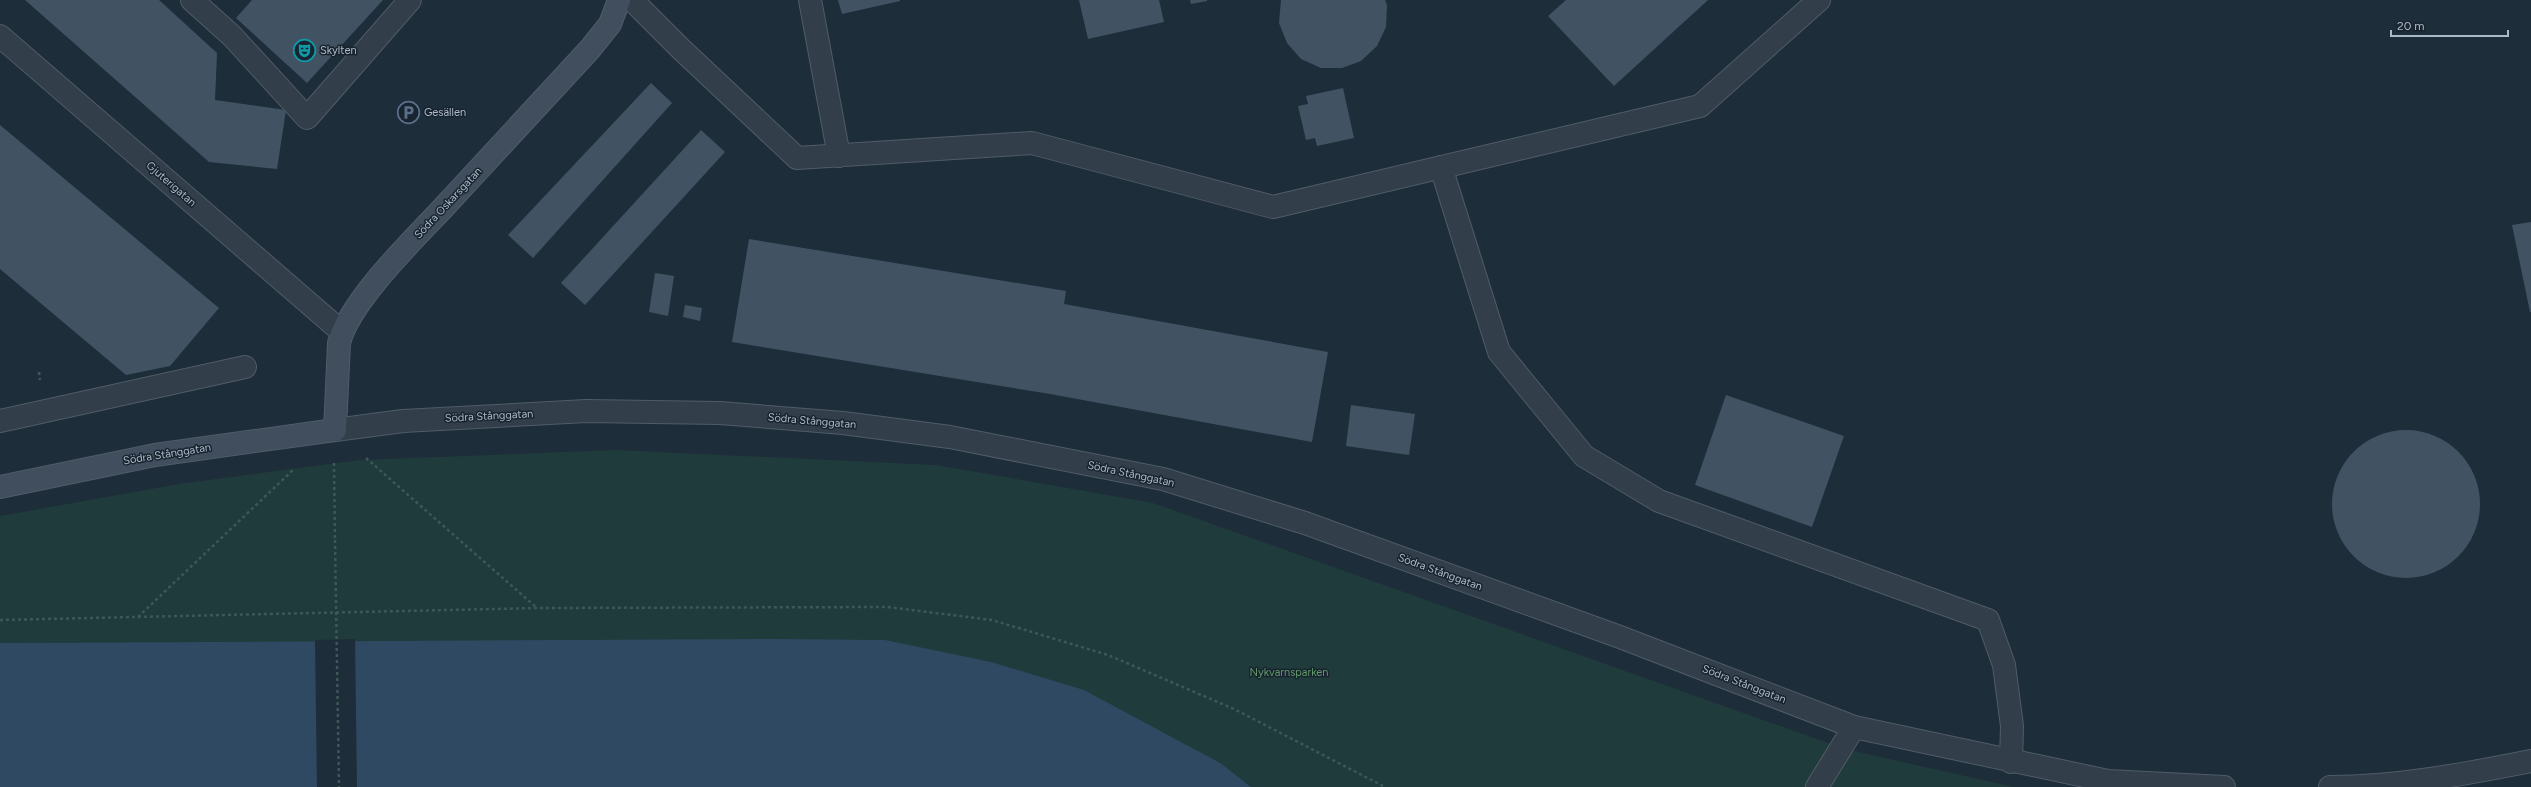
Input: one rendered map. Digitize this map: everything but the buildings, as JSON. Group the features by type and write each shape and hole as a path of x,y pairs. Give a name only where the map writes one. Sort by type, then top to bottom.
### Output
{"street":[{"path":"192,0 232,36 307,118 410,0"},
{"name":"Södra Oskarsgatan","path":"334,430 337,360 342,332 381,276 590,49 610,24 620,0"},
{"path":"632,0 681,50 797,158 1032,143 1273,207 1700,106 1819,0"},
{"path":"810,0 839,156"},
{"name":"Gjuterigatan","path":"0,36 342,332"},
{"path":"1441,167 1499,352 1584,456 1659,501 1988,620 2004,665 2012,726 2011,762"},
{"path":"0,422 245,367"},
{"name":"Södra Stånggatan","path":"0,486 155,455 403,421 586,411 720,413 843,423 950,437 1163,479 1305,523 1620,636 1854,727 2011,762 2108,781 2224,787"},
{"path":"1817,787 1854,727"},
{"path":"2330,787 2354,787 2460,775 2531,761"}],"path":[{"path":"334,430 339,787"},
{"path":"334,430 538,608"},
{"path":"138,618 295,468"},
{"path":"0,620 538,608 887,607 992,620 1108,655 1234,709 1385,787"}],"green space":[{"name":"Nykvarnsparken","path":"616,450 936,465 1153,503 1845,749 2014,787 1251,787 1222,764 885,640 0,643 0,516 179,484 360,460"}],"water":[{"path":"773,639 885,640 991,662 1084,690 1222,764 1251,787 0,787 0,643"}],"pier":[{"path":"355,639 357,787 317,787 315,640"}],"place":[{"name":"Skylten","path":"304,50"},
{"name":"Gesällen","path":"408,112"}]}
